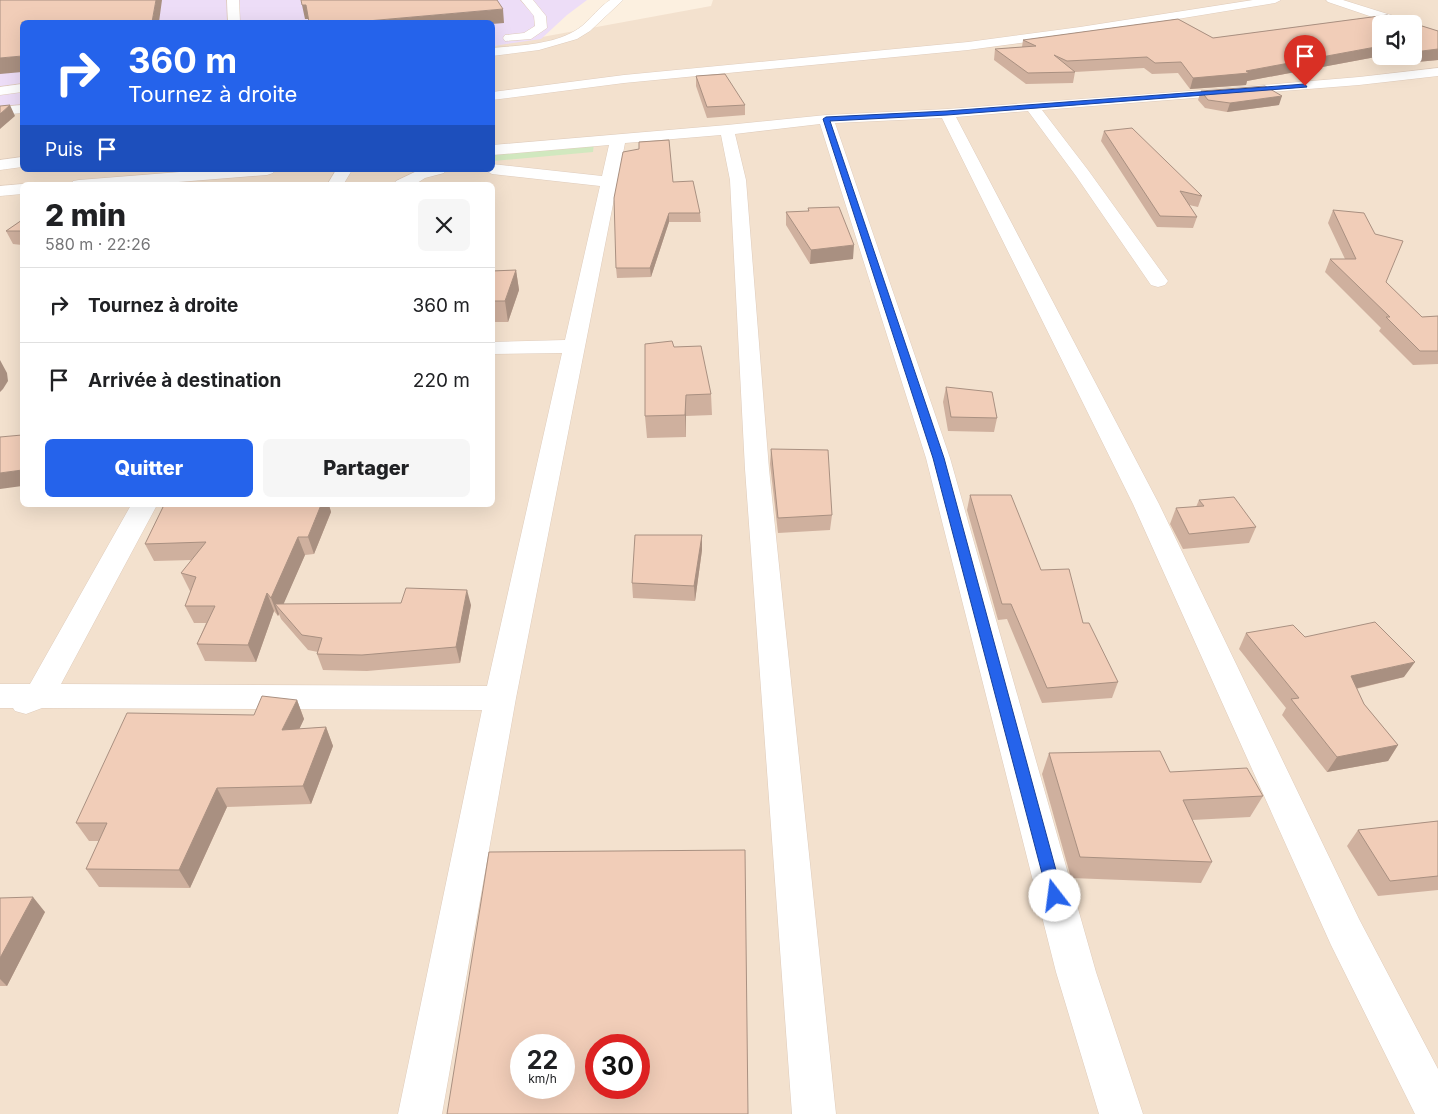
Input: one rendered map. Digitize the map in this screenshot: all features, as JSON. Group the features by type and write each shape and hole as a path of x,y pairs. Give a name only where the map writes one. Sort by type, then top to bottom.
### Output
{"street":[{"path":"233,0 234,20"},
{"path":"500,38 527,36 541,28 540,16 527,0"},
{"path":"495,52 539,45 566,38 583,31 597,20 604,9 617,0"},
{"path":"495,96 624,79 977,44 1080,31 1275,0"},
{"path":"1332,0 1378,15"},
{"path":"495,150 727,130 826,119 947,113 1358,81 1438,72"},
{"path":"1358,81 1377,81 1420,88"},
{"path":"0,90 20,88"},
{"path":"1032,106 1082,173 1158,282"},
{"path":"0,111 20,109"},
{"path":"947,113 1146,504 1345,932 1438,1113"},
{"path":"826,119 938,458 1076,972 1121,1114"},
{"path":"727,130 738,180 757,469 814,1114"},
{"path":"420,1114 500,698 618,139"},
{"path":"0,165 20,162"},
{"path":"495,169 609,182"},
{"path":"117,182 242,172"},
{"path":"407,182 419,174 428,172"},
{"path":"0,191 20,189"},
{"path":"495,348 574,346"},
{"path":"0,715 39,696 143,507"},
{"path":"0,696 500,698"}],"shaded area":[{"path":"0,0 587,0 541,39 495,46 495,20 20,20 20,106 0,109"},
{"path":"713,0 1438,0 1438,1114 0,1114 0,109 20,106 20,172 495,172 495,46 711,6"}],"green space":[{"path":"594,143 593,152 495,161 495,153"}],"building":[{"path":"0,0 156,0 152,20 20,20 20,56 0,58"},
{"path":"301,0 497,0 503,9 379,20 309,20 306,5 302,5"},
{"path":"1372,17 1372,48 1246,71 1249,73 1193,78 1181,62 1155,63 1147,57 1067,61 1054,55 1075,72 1028,73 995,49 1036,46 1023,40 1178,19 1213,38"},
{"path":"1422,26 1438,31 1438,49 1422,51"},
{"path":"725,74 745,105 707,107 696,76"},
{"path":"1265,86 1282,96 1230,103 1208,100 1201,91"},
{"path":"10,105 0,114 0,106"},
{"path":"1132,128 1202,196 1180,191 1197,217 1160,216 1104,131"},
{"path":"669,140 673,182 693,181 700,213 669,213 650,268 616,268 614,198 623,152 639,149 639,142"},
{"path":"839,207 854,245 811,250 786,212 809,211 808,208"},
{"path":"1333,210 1364,213 1375,234 1403,241 1386,282 1422,317 1438,316 1438,351 1420,351 1386,317 1390,317 1330,259 1356,259"},
{"path":"20,221 20,231 6,231"},
{"path":"516,270 505,301 495,301 495,271"},
{"path":"672,341 674,347 701,346 711,394 686,395 685,415 645,416 645,344"},
{"path":"946,387 992,392 997,418 951,417"},
{"path":"20,435 20,470 0,473 0,437"},
{"path":"771,449 828,450 832,515 778,518"},
{"path":"970,495 1011,495 1041,570 1069,569 1083,623 1089,623 1118,682 1047,688 1011,604 1002,604"},
{"path":"1234,497 1256,527 1189,534 1176,508 1204,506 1199,500"},
{"path":"163,507 320,507 308,537 298,537 271,598 267,593 248,645 197,644 215,606 185,606 196,577 181,573 206,542 145,544"},
{"path":"635,535 702,535 694,586 632,583"},
{"path":"406,588 467,590 456,647 362,655 317,654 322,638 302,635 275,604 401,603"},
{"path":"1375,622 1415,662 1351,676 1364,704 1398,745 1337,757 1291,699 1299,698 1246,633 1293,625 1305,637"},
{"path":"262,696 297,700 282,730 326,727 303,786 217,788 179,870 86,869 107,823 76,823 127,713 254,715"},
{"path":"1160,751 1170,772 1247,768 1263,796 1183,800 1212,862 1080,857 1049,753"},
{"path":"1438,821 1438,876 1390,881 1358,830"},
{"path":"745,850 748,1114 447,1114 489,852"},
{"path":"33,897 0,958 0,898"}],"route":[{"path":"1055,896 938,458 826,119 947,113 1083,101 1305,86"}]}
